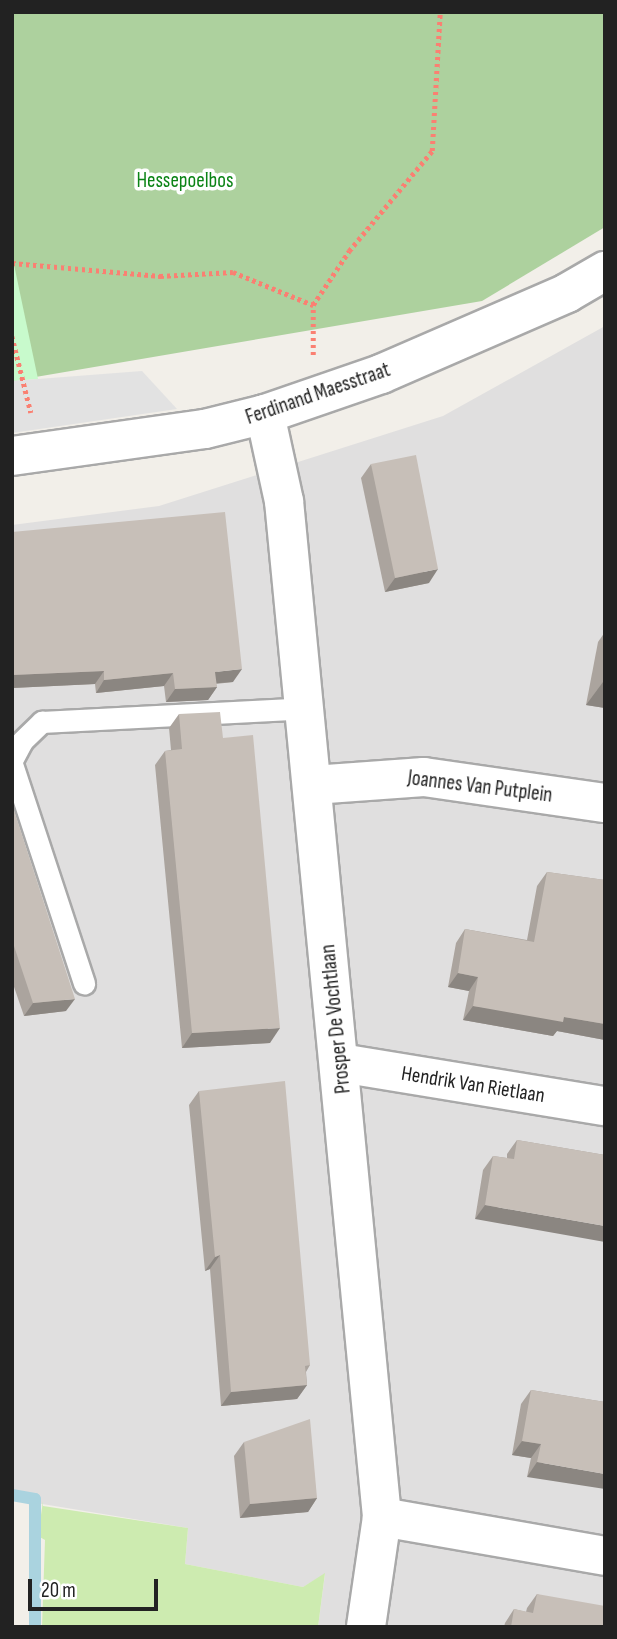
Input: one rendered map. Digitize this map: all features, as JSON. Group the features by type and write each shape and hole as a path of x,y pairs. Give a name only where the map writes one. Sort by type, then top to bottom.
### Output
{"street":[{"name":"Ferdinand Maesstraat","path":"27,455 205,429 265,414 382,374 567,293 605,271"},
{"name":"Prosper De Vochtlaan","path":"265,414 284,501 341,1063 382,1517 366,1627"},
{"name":"Joannes Van Putplein","path":"313,785 424,777 605,803"},
{"name":"Hendrik Van Rietlaan","path":"341,1063 605,1106"},
{"path":"382,1517 605,1556"}],"lane":[{"path":"84,983 12,762 22,741 42,722 305,708"}],"path":[{"path":"313,397 313,305 349,251 432,151 440,12"},
{"path":"12,263 160,276 233,272 313,305"},
{"path":"12,336 27,455"}],"shaded area":[{"path":"605,326 605,1627 318,1627 325,1574 303,1587 185,1564 188,1528 12,1499 12,525 159,506 443,416"},
{"path":"142,371 177,409 12,433 12,381"}],"green space":[{"name":"Hessepoelbos","path":"12,12 605,12 605,227 482,301 12,381"},
{"path":"12,255 38,379 12,381"},
{"path":"43,1501 43,1506 188,1528 185,1564 303,1587 325,1573 318,1627 42,1627 45,1540 38,1536"}],"building":[{"path":"416,455 438,569 395,578 371,464"},
{"path":"225,512 242,669 215,672 217,687 175,689 173,673 104,680 104,671 12,675 12,532"},
{"path":"220,712 223,738 253,735 280,1028 192,1033 165,751 182,749 179,714"},
{"path":"12,804 75,999 33,1003 12,940"},
{"path":"547,872 605,880 605,1024 564,1017 563,1022 473,1006 478,977 458,973 465,929 534,942"},
{"path":"285,1081 310,1365 305,1366 307,1385 231,1392 220,1255 215,1257 199,1091"},
{"path":"517,1140 605,1155 605,1226 485,1205 493,1156 514,1159"},
{"path":"531,1390 605,1402 605,1474 537,1462 541,1444 522,1441"},
{"path":"310,1419 317,1498 250,1504 244,1442"},
{"path":"537,1594 605,1606 605,1627 511,1627 514,1609 533,1613"}],"waterway":[{"path":"12,1495 35,1499 35,1627"}]}
